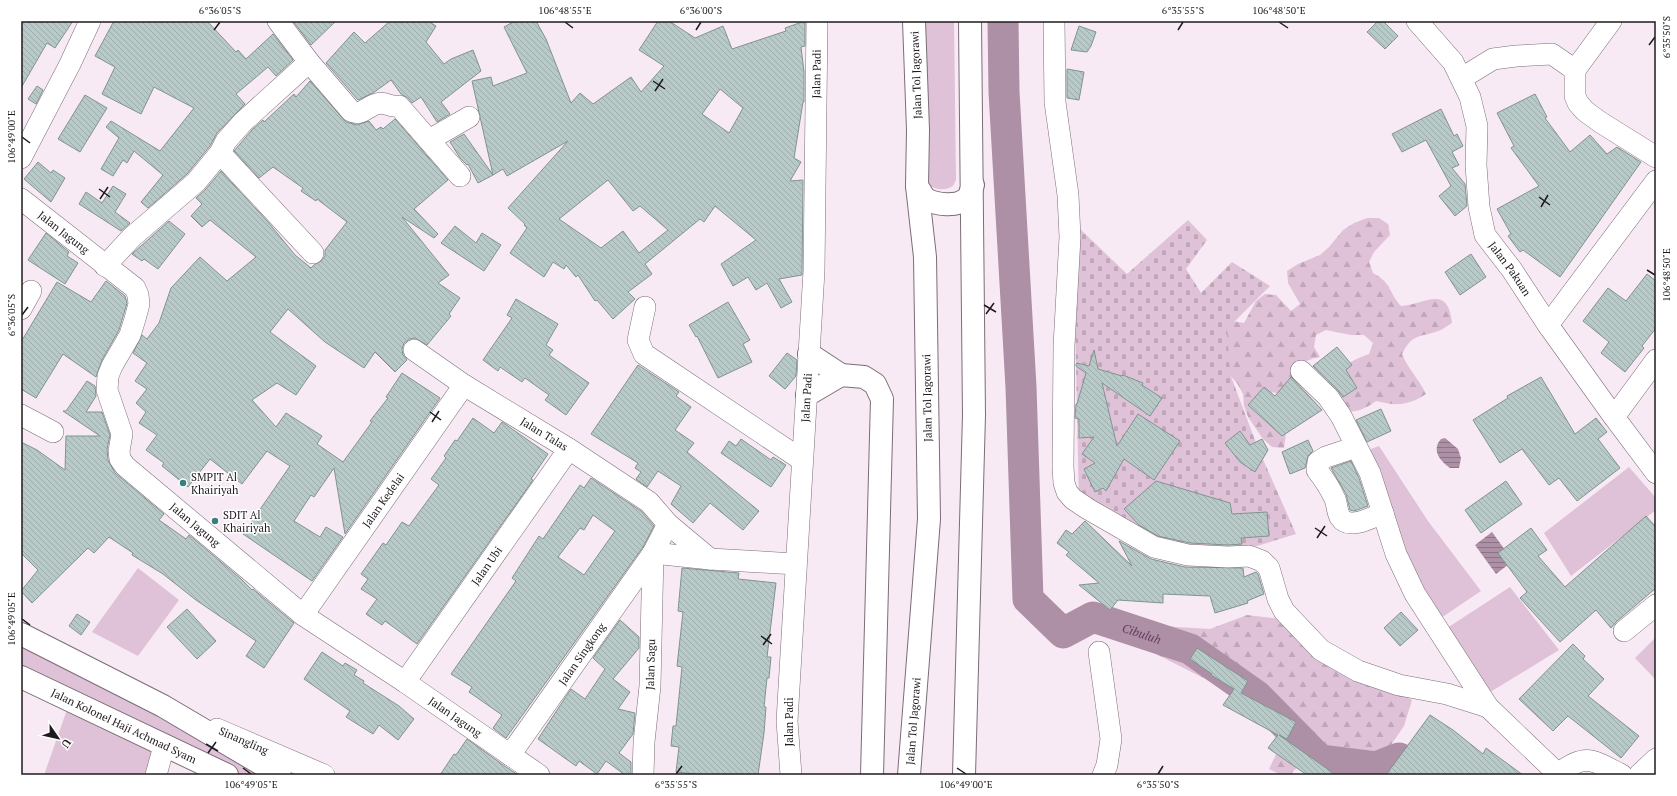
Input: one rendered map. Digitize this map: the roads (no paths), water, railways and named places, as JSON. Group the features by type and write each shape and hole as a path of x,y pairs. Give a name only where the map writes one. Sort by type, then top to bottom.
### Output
{"main road":[{"name":"Jalan Tol Jagorawi","path":"909,775 929,519 925,257 917,186 918,130 914,21"},
{"path":"964,775 974,415 973,185 970,21"},
{"path":"917,186 925,199 936,203 955,204 961,203 968,198 973,185"},
{"path":"809,354 841,375 864,377 875,384 882,399 872,775"},
{"path":"807,395 841,375"},
{"path":"21,634 164,706 280,775"},
{"name":"Jalan Kolonel Haji Achmad Syam","path":"21,677 227,775"}],"street":[{"path":"21,158 70,64 90,21"},
{"path":"278,21 309,62 354,113 360,113 377,104 386,104 392,107 399,106 460,176"},
{"name":"Jalan Padi","path":"791,775 787,721 814,271 817,21"},
{"path":"1054,21 1055,102 1068,195 1070,237 1064,376 1063,467 1064,483 1067,492 1073,499 1088,509 1154,547 1188,555 1228,557 1249,556 1262,561 1269,568 1278,599 1284,611 1321,650 1358,671 1399,686 1447,694 1488,707"},
{"name":"Jalan Pakuan","path":"1417,21 1453,62 1462,78 1470,98 1477,126 1476,165 1479,207 1485,234 1512,270 1548,325 1656,473"},
{"path":"1611,21 1575,70 1575,96 1578,103 1585,111 1656,157"},
{"path":"1462,78 1494,59 1516,56 1552,54 1575,70"},
{"path":"105,266 132,237 196,182 220,152 226,141 243,122 309,62"},
{"path":"430,140 468,117"},
{"path":"220,152 313,253"},
{"path":"1548,325 1656,181"},
{"name":"Jalan Jagung","path":"21,199 135,288 138,295 139,304 130,335 112,366 108,376 107,390 122,434 119,451 120,459 125,466 135,476 303,615 405,682 539,775"},
{"path":"21,309 31,291"},
{"path":"645,307 638,340 644,354 802,460"},
{"name":"Jalan Talas","path":"414,350 464,385 569,449 649,502 668,524 710,559"},
{"path":"1614,417 1656,360"},
{"path":"1301,371 1328,397 1341,416 1370,474 1396,554 1415,594 1488,707 1558,774 1576,761 1582,760 1596,762 1622,775"},
{"name":"Jalan Kedelai","path":"303,615 464,385"},
{"path":"21,415 53,432"},
{"path":"1356,447 1326,457 1318,462 1317,470 1327,484 1335,500 1340,516 1344,520 1358,523 1383,513"},
{"name":"Jalan Ubi","path":"405,682 569,449"},
{"path":"668,524 653,553 710,559 796,564"},
{"name":"Jalan Singkong","path":"510,756 653,553"},
{"name":"Jalan Sagu","path":"643,775 644,742 650,686 653,553"},
{"path":"1624,631 1656,606"},
{"path":"1099,652 1111,739 1107,764 1103,775"},
{"name":"Sinangling","path":"164,706 324,775"},
{"path":"156,775 164,746"},
{"path":"1639,775 1649,763 1656,759"}],"waterway":[{"name":"Cibuluh","path":"1003,21 1004,92 1021,387 1028,599 1063,633 1093,617 1190,649 1257,696 1320,760 1376,767 1399,758 1438,775"}],"place":[{"name":"SMPIT Al Khairiyah","path":"183,483"},
{"name":"SDIT Al Khairiyah","path":"215,521"}]}
